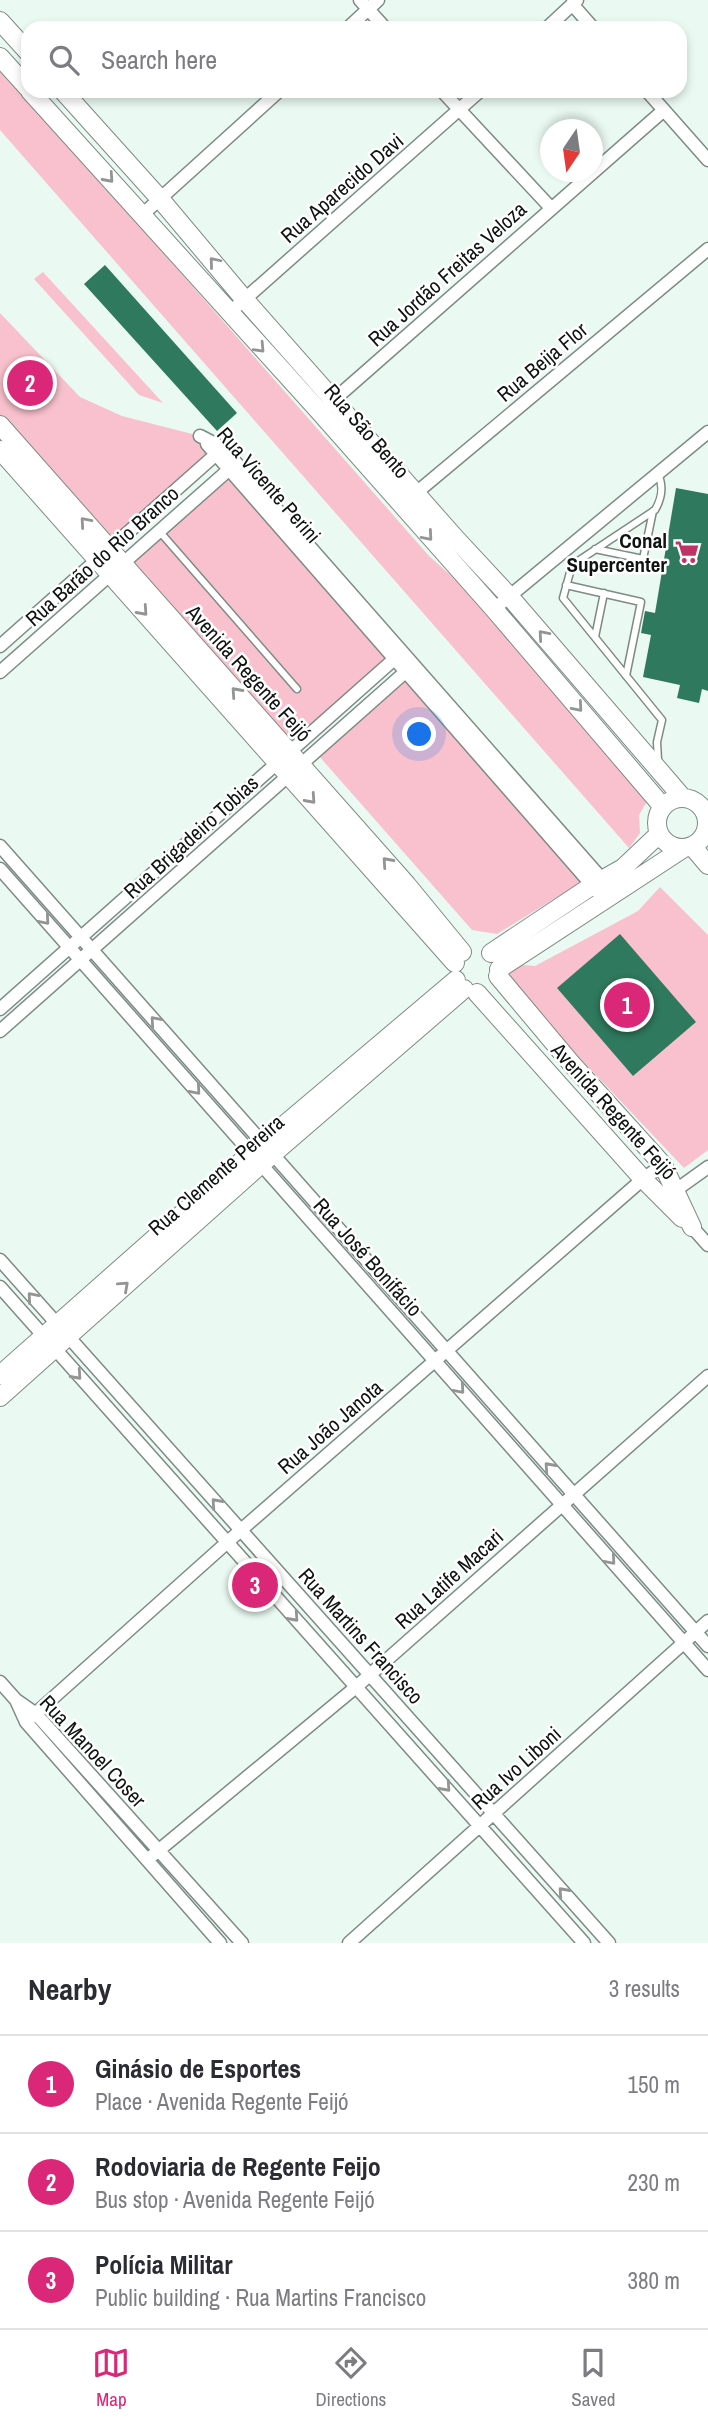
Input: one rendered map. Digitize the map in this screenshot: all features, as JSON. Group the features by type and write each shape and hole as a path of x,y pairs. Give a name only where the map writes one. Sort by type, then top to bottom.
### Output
{"street":[{"path":"353,21 364,5 378,0"},
{"path":"555,21 575,2 588,21"},
{"path":"364,5 379,21"},
{"path":"0,21 21,44"},
{"name":"Rua São Bento","path":"0,57 21,81"},
{"name":"Rua São Bento","path":"36,98 319,411 494,609 663,807"},
{"name":"Rua São Bento","path":"69,98 659,769 696,801"},
{"path":"142,215 271,98"},
{"path":"448,98 551,208"},
{"name":"Rua Aparecido Davi","path":"229,313 473,98"},
{"path":"653,98 708,160"},
{"name":"Rua Jordão Freitas Veloza","path":"319,411 664,110"},
{"path":"85,152 103,136"},
{"name":"Rua Beija Flor","path":"402,505 708,249"},
{"name":"Avenida Regente Feijó","path":"0,426 103,554 401,889 463,975 643,1179 669,1195 708,1245"},
{"path":"494,609 708,432"},
{"name":"Avenida Regente Feijó","path":"0,450 103,554"},
{"name":"Rua Barão do Rio Branco","path":"0,646 219,451"},
{"name":"Rua Vicente Perini","path":"219,451 610,897"},
{"name":"Rua Barão do Rio Branco","path":"0,672 232,466"},
{"name":"Rua Brigadeiro Tobias","path":"0,1031 182,870 399,655"},
{"name":"Rua Brigadeiro Tobias","path":"0,1009 171,858 410,668"},
{"path":"496,966 688,847 699,842 707,828 705,813 696,801 676,799 663,807 657,820 659,834 669,845 688,847 708,864"},
{"path":"496,966 598,882 623,868 659,834"},
{"name":"Rua José Bonifácio","path":"0,846 92,950 435,1361 708,1670"},
{"path":"171,858 182,870"},
{"name":"Rua José Bonifácio","path":"0,869 81,960 447,1351 708,1646"},
{"path":"463,975 477,947 496,966"},
{"name":"Avenida Regente Feijó","path":"496,966 570,1062 663,1165 669,1195"},
{"name":"Rua Clemente Pereira","path":"0,1375 55,1336 463,975 493,986 496,966"},
{"path":"554,1078 570,1062"},
{"name":"Rua João Janota","path":"31,1718 241,1530 643,1179 663,1165"},
{"path":"669,1195 708,1167"},
{"name":"Rua Martins Francisco","path":"0,1260 55,1336 228,1542 584,1943"},
{"name":"Rua Martins Francisco","path":"0,1287 55,1336 241,1530 609,1943"},
{"name":"Rua Clemente Pereira","path":"0,1397 55,1336"},
{"name":"Rua Latife Macari","path":"147,1860 356,1687 708,1376"},
{"name":"Rua Ivo Liboni","path":"349,1943 708,1621"},
{"name":"Rua Manoel Coser","path":"1,1686 16,1700 147,1860 220,1943"},
{"name":"Rua Manoel Coser","path":"31,1718 158,1850 242,1943"}],"lane":[{"path":"595,549 643,559 653,511 662,496 662,483 658,474"},
{"path":"653,511 572,565 563,598 662,720 656,742 659,769"},
{"path":"159,531 297,689"},
{"path":"566,585 641,602 626,676"},
{"path":"595,637 604,593"}],"shaded area":[{"path":"0,60 21,85 21,98 32,98 116,199 429,556 538,653 649,798 639,815 640,833 629,848 0,130"},
{"path":"43,272 163,403 139,395 34,279"},
{"path":"0,313 80,397 122,416 200,436 216,454 109,549 0,420"},
{"path":"229,469 396,658 290,752 122,564"},
{"path":"407,679 585,880 497,934 472,930 319,756"},
{"path":"660,887 708,935 708,1150 684,1168 506,980 513,964 535,966 638,911"}],"building":[{"path":"105,265 237,413 217,431 84,284"},
{"name":"Conal Supercenter","path":"676,488 708,494 708,691 702,689 699,703 677,698 680,685 643,677 651,635 641,633 645,611 655,613"},
{"path":"620,934 696,1022 633,1076 557,988"}],"place":[{"name":"Rodoviaria de Regente Feijo","path":"30,383"},
{"name":"Conal Supercenter","path":"687,552"},
{"name":"Ginásio de Esportes","path":"627,1005"},
{"name":"Polícia Militar","path":"255,1585"}]}
